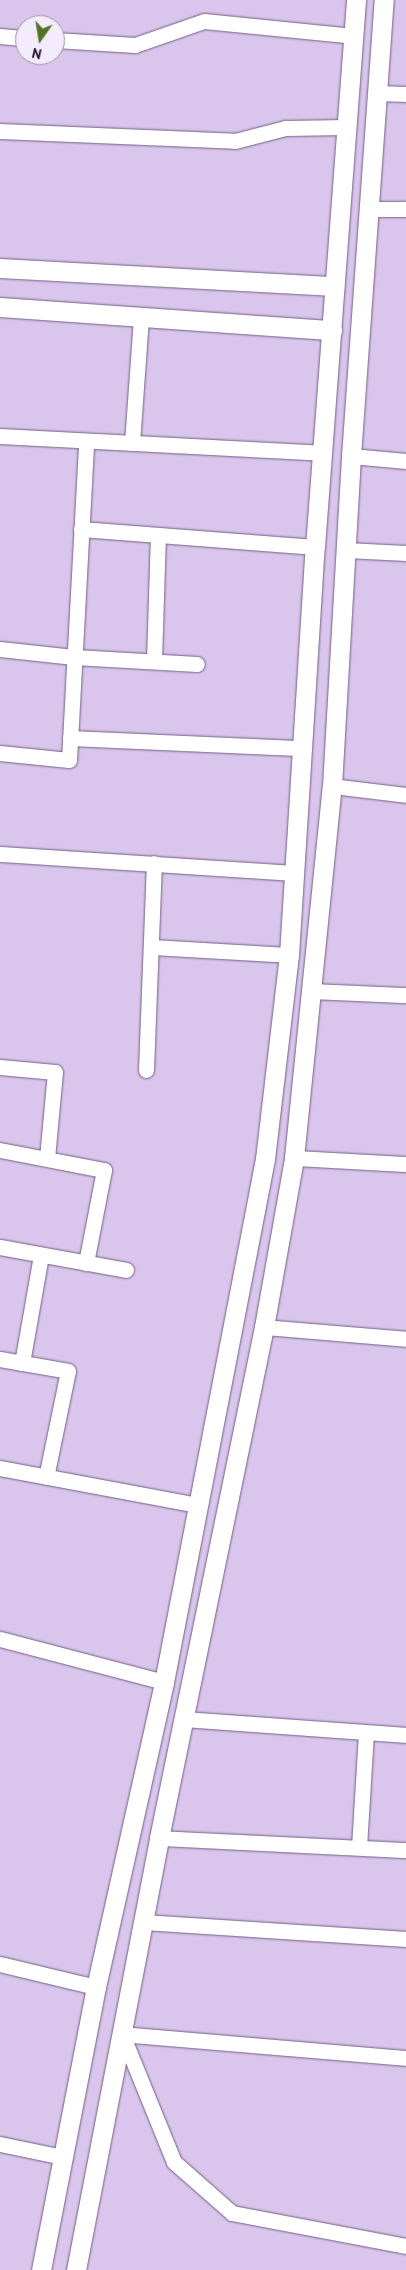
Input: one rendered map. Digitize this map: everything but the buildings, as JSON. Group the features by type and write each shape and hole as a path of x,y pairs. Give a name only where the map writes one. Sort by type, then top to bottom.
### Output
{"street":[{"path":"41,2270 96,1987 164,1682 265,1159 290,955 315,547 356,0"},
{"path":"76,2270 159,1838 264,1327 294,1158 313,991 332,786 351,456 384,0"},
{"path":"65,41 135,45 204,21 353,36"},
{"path":"0,36 15,37"},
{"path":"378,93 406,94"},
{"path":"0,132 235,141 285,128 347,127"},
{"path":"368,209 406,209"},
{"path":"0,268 335,286"},
{"path":"0,307 332,330"},
{"path":"132,443 141,317"},
{"path":"0,436 322,453"},
{"path":"0,753 69,760 86,441"},
{"path":"351,456 406,461"},
{"path":"81,529 315,547"},
{"path":"154,661 158,534"},
{"path":"346,550 406,553"},
{"path":"0,649 197,664"},
{"path":"70,738 303,748"},
{"path":"332,786 406,795"},
{"path":"0,854 294,873"},
{"path":"146,1070 154,863"},
{"path":"151,947 290,955"},
{"path":"313,991 406,995"},
{"path":"0,1067 55,1072 47,1159"},
{"path":"0,1150 104,1170 86,1263"},
{"path":"294,1158 406,1164"},
{"path":"0,1247 126,1270"},
{"path":"22,1363 41,1254"},
{"path":"264,1327 406,1339"},
{"path":"0,1359 68,1371 46,1478"},
{"path":"0,1468 198,1505"},
{"path":"0,1640 164,1682"},
{"path":"184,1719 406,1736"},
{"path":"359,1847 366,1733"},
{"path":"159,1838 406,1850"},
{"path":"143,1922 406,1939"},
{"path":"0,1964 96,1987"},
{"path":"122,2034 406,2058"},
{"path":"122,2034 174,2162 232,2213 406,2246"},
{"path":"0,2144 63,2156"}]}
